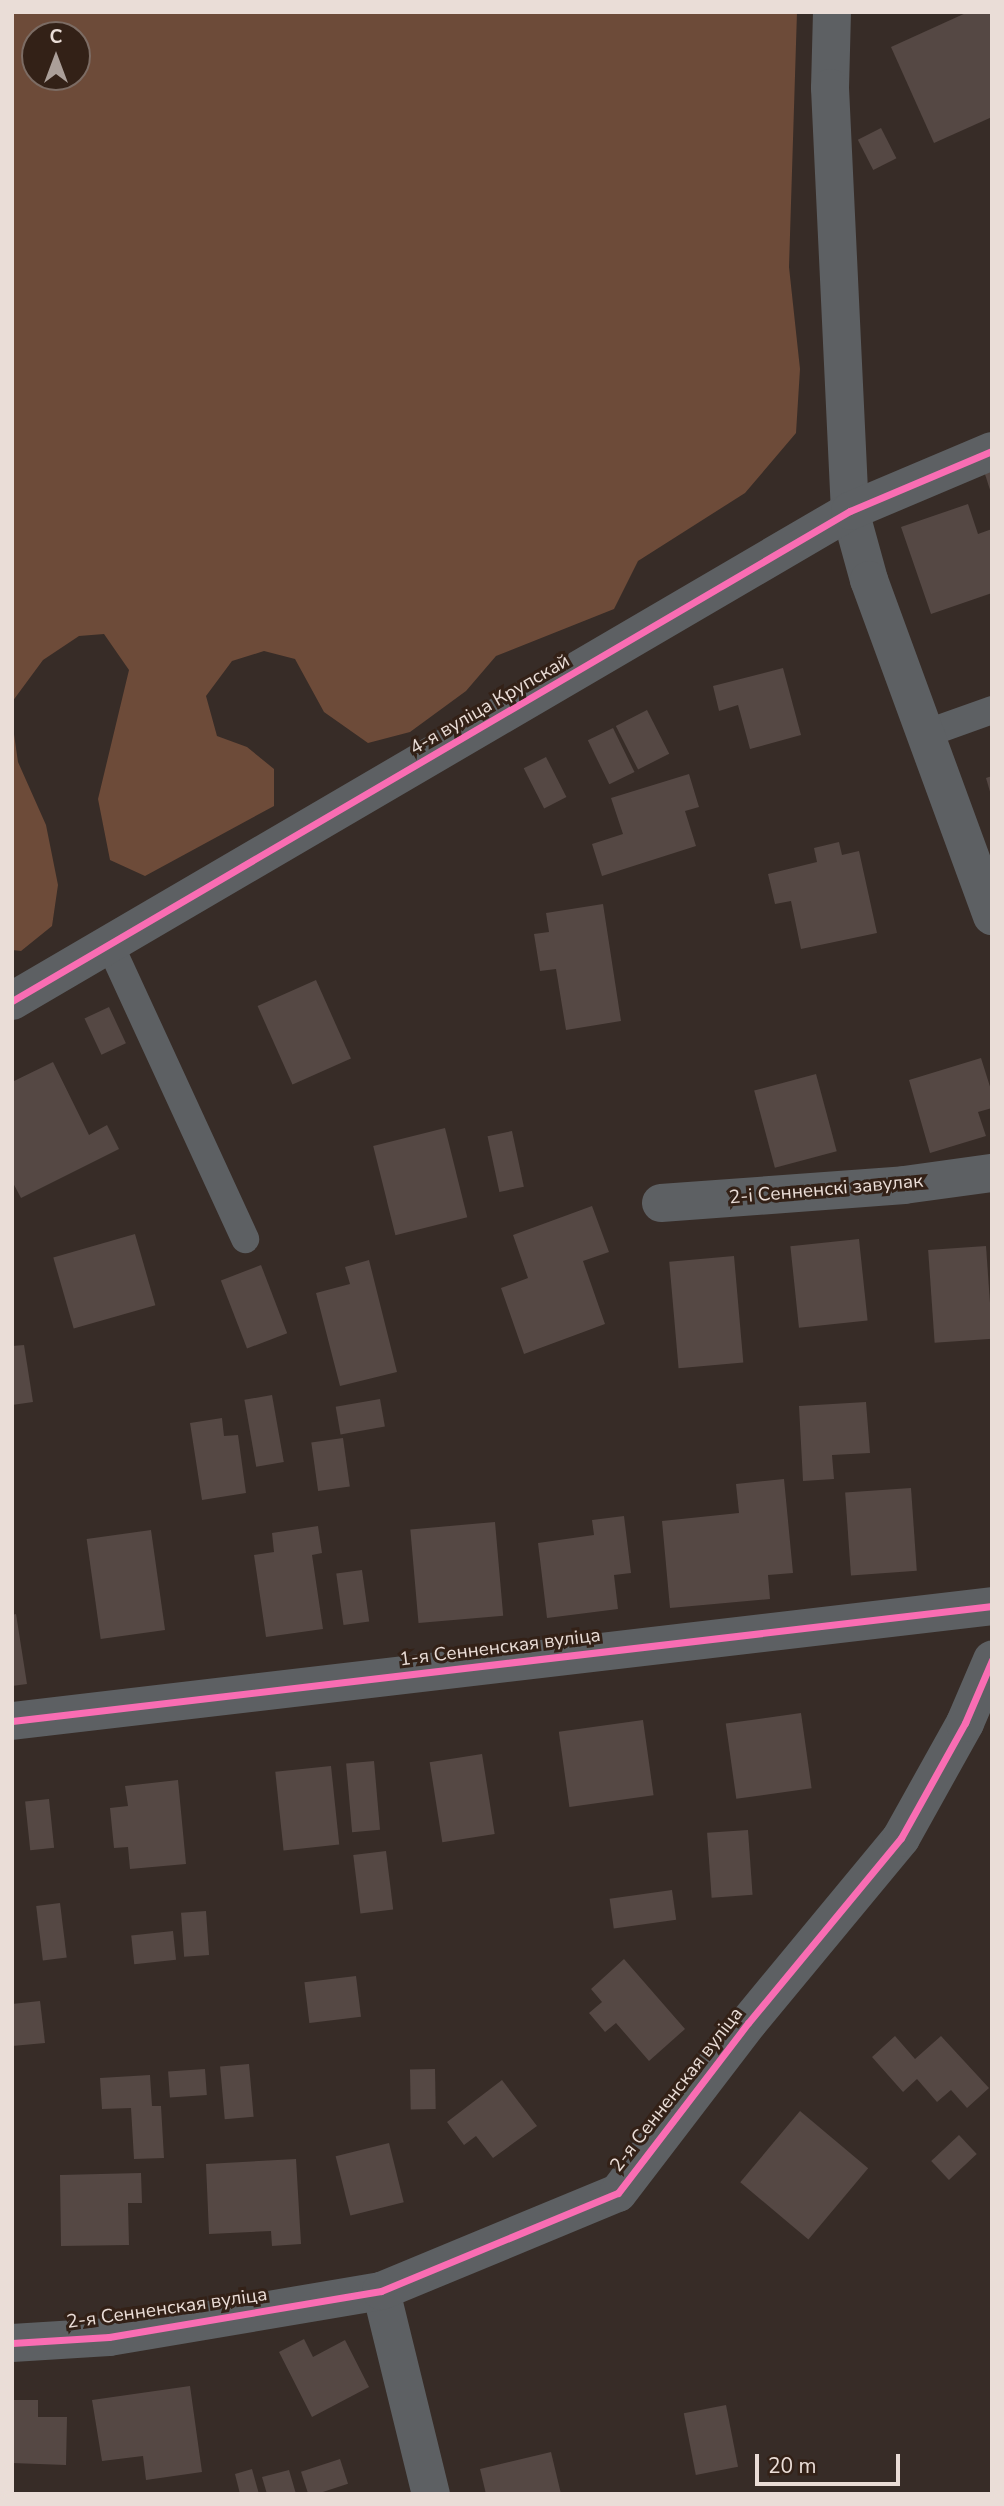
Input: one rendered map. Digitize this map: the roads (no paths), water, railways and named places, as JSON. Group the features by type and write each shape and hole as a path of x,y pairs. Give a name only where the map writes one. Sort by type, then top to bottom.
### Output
{"street":[{"path":"832,12 830,88 850,511 869,580 992,916"},
{"name":"4-я вуліца Крупскай","path":"12,1002 850,511 992,451"},
{"name":"2-і Сенненскі завулак","path":"661,1203 904,1185 992,1172"},
{"name":"1-я Сенненская вуліца","path":"12,1721 992,1606"},
{"name":"2-я Сенненская вуліца","path":"12,2343 109,2337 381,2291 618,2193 748,2023 901,1838 965,1723 992,1660"},
{"path":"381,2291 431,2494"}],"lane":[{"path":"925,734 992,710"},
{"path":"109,943 245,1239"}]}
